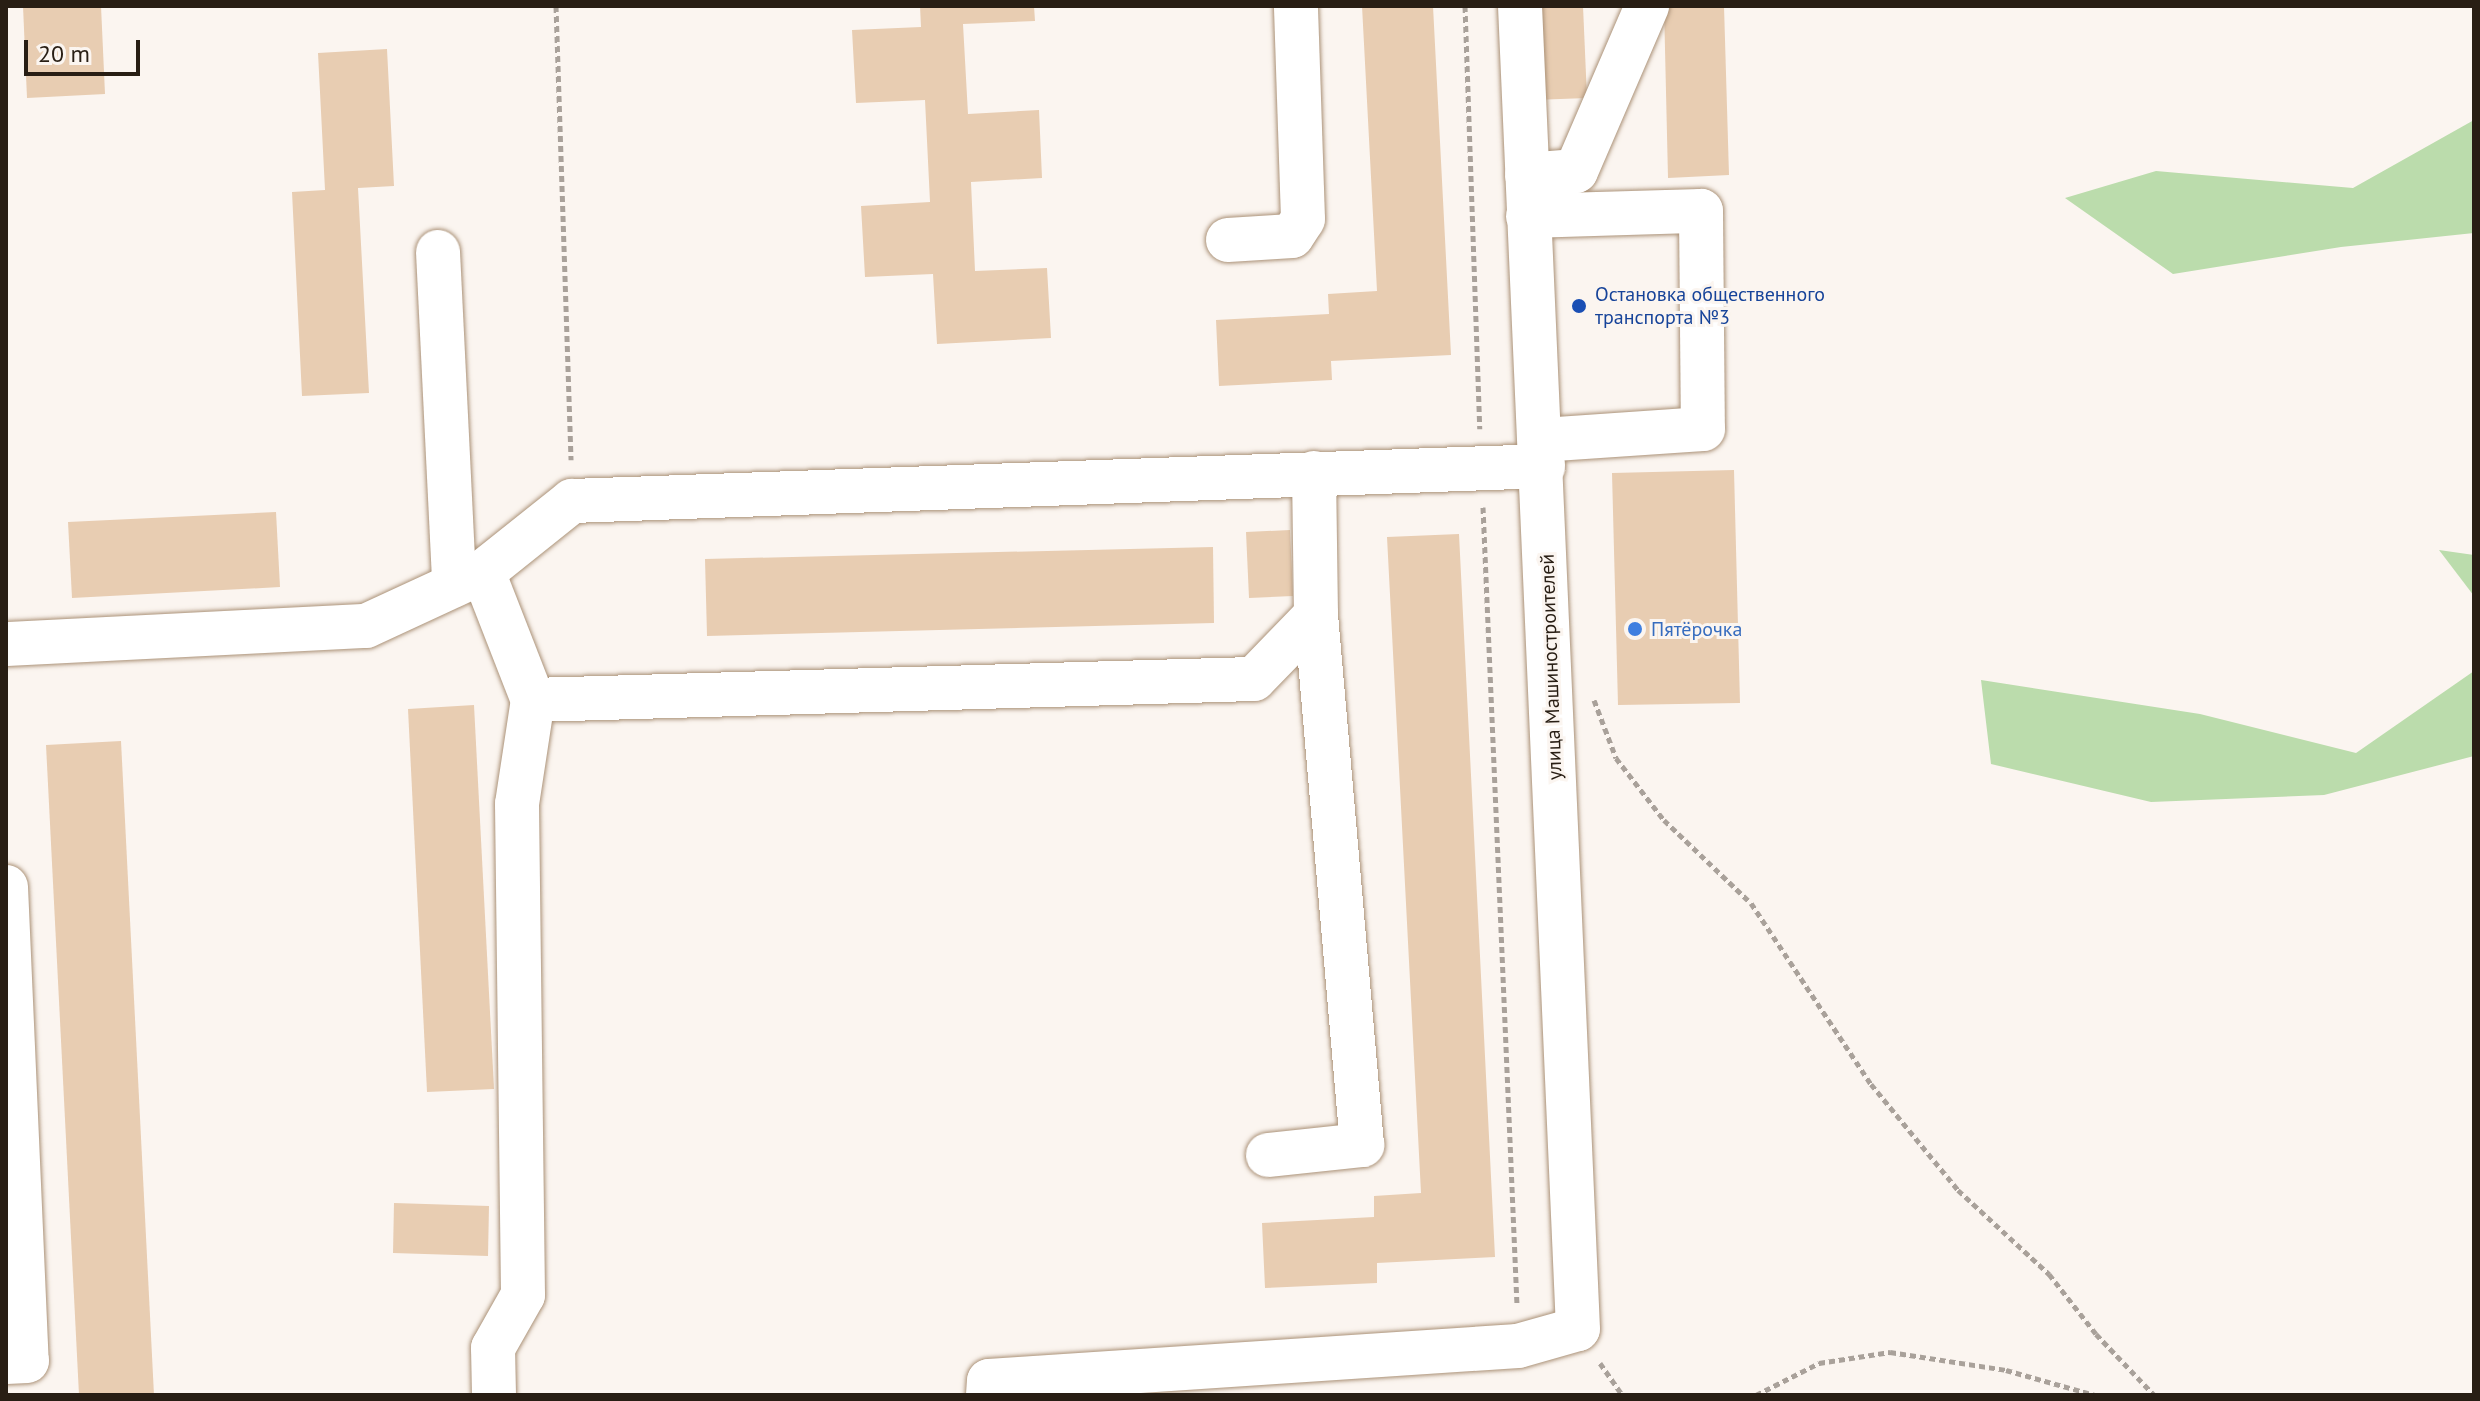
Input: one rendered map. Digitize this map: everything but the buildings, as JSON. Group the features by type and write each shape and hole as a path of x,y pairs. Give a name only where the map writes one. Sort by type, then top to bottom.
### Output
{"street":[{"path":"1228,240 1292,236 1303,219 1296,6"},
{"name":"улица Машиностроителей","path":"1518,1346 1578,1329 1543,453 1527,196 1520,6"},
{"path":"1527,196 1576,171 1647,6"},
{"path":"6,644 366,626 468,578 572,501 1481,468 1543,453 1703,429 1701,211 1527,196"},
{"path":"438,252 468,578 533,700 517,804 523,1295 493,1348 494,1395"},
{"path":"1268,1155 1362,1145 1316,615 1314,473"},
{"path":"533,700 1254,679 1316,615"},
{"path":"6,887 27,1361 6,1362"},
{"path":"988,1395 989,1381 1079,1384 1518,1346"}],"path":[{"path":"556,6 572,501"},
{"path":"1465,6 1518,1346"},
{"path":"1591,693 1616,758 1664,820 1751,903 1871,1084 1958,1190 2049,1274 2096,1334 2154,1395"},
{"path":"1756,1395 1819,1363 1890,1352 2006,1370 2095,1395"}],"green space":[{"path":"2474,120 2474,233 2341,247 2173,274 2065,198 2156,171 2353,188"},
{"path":"2439,550 2474,555 2474,596"},
{"path":"2474,671 2474,756 2324,795 2151,802 1991,764 1981,680 2200,714 2356,753"}],"place":[{"name":"Остановка общественного транспорта №3","path":"1579,306"},
{"name":"Пятёрочка","path":"1635,629"}]}
